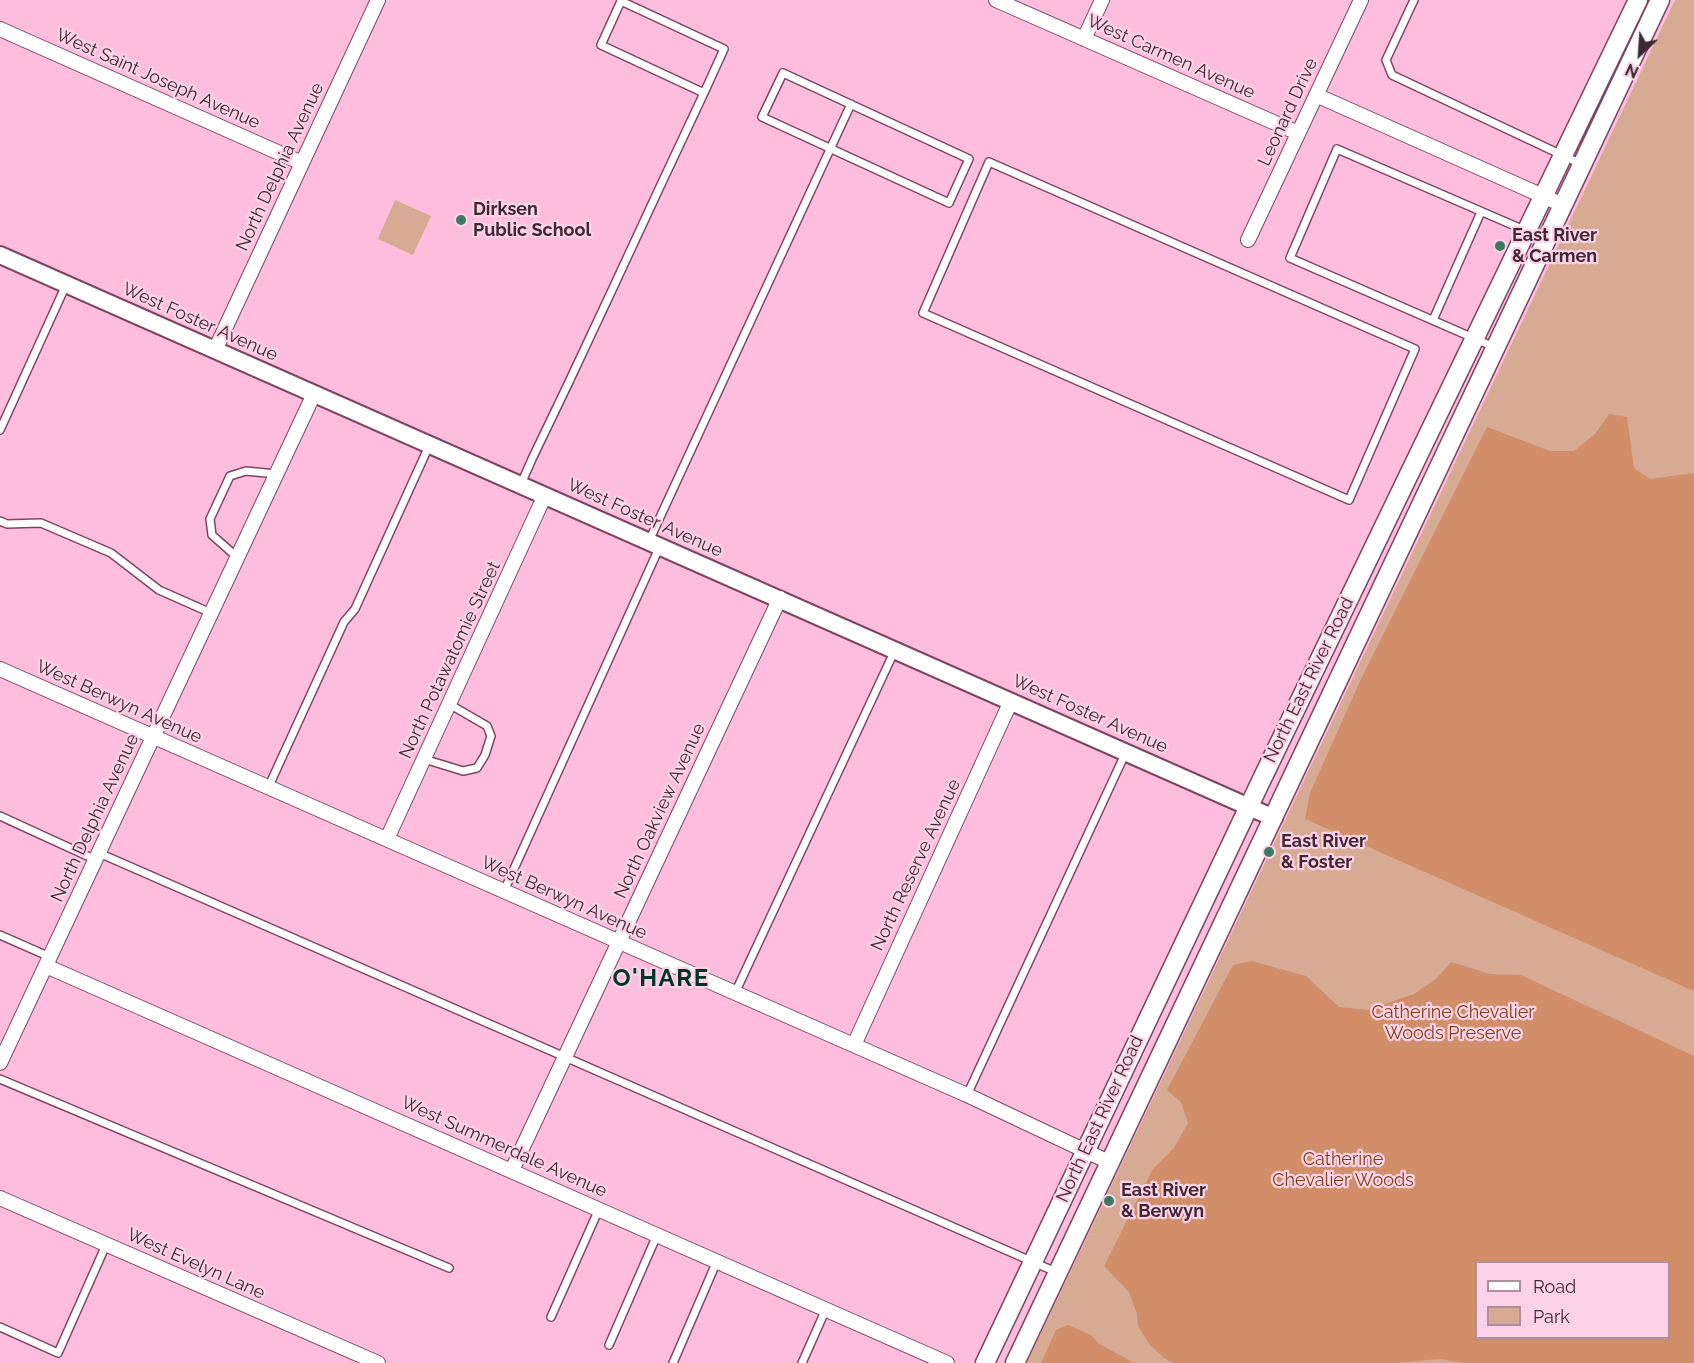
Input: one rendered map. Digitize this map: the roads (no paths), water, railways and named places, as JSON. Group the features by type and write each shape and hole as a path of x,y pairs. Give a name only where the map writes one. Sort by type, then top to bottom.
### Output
{"main road":[{"name":"North East River Road","path":"986,1363 1249,806 1638,0"},
{"name":"North East River Road","path":"1015,1363 1660,0"}],"street":[{"name":"North Delphia Avenue","path":"215,350 378,0"},
{"name":"West Carmen Avenue","path":"996,0 1298,133"},
{"path":"1084,39 1102,0"},
{"name":"Leonard Drive","path":"1248,240 1361,0"},
{"name":"West Saint Joseph Avenue","path":"0,29 302,163"},
{"path":"1316,94 1563,205"},
{"name":"West Foster Avenue","path":"0,255 1274,818"},
{"name":"North Delphia Avenue","path":"0,1063 315,394"},
{"name":"North Potawatomie Street","path":"387,839 545,495"},
{"name":"North Oakview Avenue","path":"512,1170 780,598"},
{"name":"West Berwyn Avenue","path":"0,669 967,1095 1111,1163"},
{"name":"North Reserve Avenue","path":"854,1045 1011,700"},
{"name":"West Summerdale Avenue","path":"48,961 947,1363"},
{"name":"West Evelyn Lane","path":"0,1198 378,1363"}],"lane":[{"path":"1414,0 1386,60 1392,75 1582,164"},
{"path":"520,484 704,93 724,50 621,1 601,45 704,93"},
{"path":"783,73 850,104 969,159 949,203 762,117 783,73"},
{"path":"504,891 850,104"},
{"path":"1497,348 1290,258 1337,149 1547,240"},
{"path":"989,162 1415,349 1348,500 923,313 989,162"},
{"path":"1434,320 1481,212"},
{"path":"0,430 66,285"},
{"path":"268,788 344,622 355,609 430,444"},
{"path":"237,558 212,535 210,519 230,476 246,471 277,474"},
{"path":"0,521 7,524 41,523 111,553 159,590 212,613"},
{"path":"735,993 895,649"},
{"path":"424,759 463,771 477,768 485,754 491,736 487,726 449,704"},
{"path":"967,1095 1126,751"},
{"path":"0,816 565,1057 1059,1273"},
{"path":"0,935 48,961"},
{"path":"0,1079 450,1268"},
{"path":"551,1317 599,1209"},
{"path":"609,1345 657,1234"},
{"path":"0,1327 58,1353 106,1245"},
{"path":"673,1363 717,1261"},
{"path":"802,1363 826,1309"}],"place":[{"name":"Dirksen Public School","path":"461,220"},
{"name":"East River & Carmen","path":"1500,246"},
{"name":"East River & Foster","path":"1269,852"},
{"name":"East River & Berwyn","path":"1109,1201"}],"district":[{"name":"O'HARE","path":"661,979"}],"park label":[{"name":"Catherine Chevalier Woods Preserve","path":"1453,1023"},
{"name":"Catherine Chevalier Woods","path":"1343,1170"}]}
